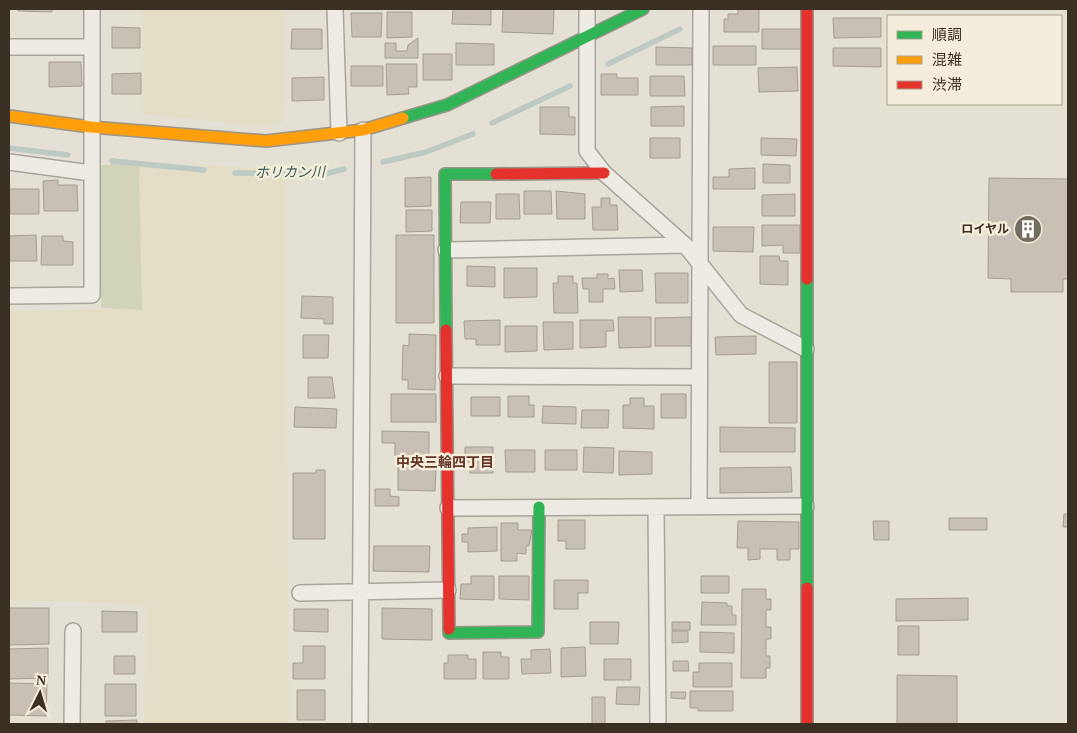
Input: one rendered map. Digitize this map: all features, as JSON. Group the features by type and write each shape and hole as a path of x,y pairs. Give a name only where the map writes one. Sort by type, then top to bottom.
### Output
{"street":[{"path":"9,296 92,295 92,9"},
{"path":"335,9 339,133"},
{"path":"586,9 586,151 604,174 685,245 741,316 806,349"},
{"path":"9,116 91,126 266,141 363,130 447,104 643,9"},
{"path":"699,506 701,9"},
{"path":"807,9 807,724"},
{"path":"9,47 92,47"},
{"path":"360,724 363,130"},
{"path":"9,162 91,173"},
{"path":"539,507 538,632 448,633 445,174 604,174"},
{"path":"446,250 685,245"},
{"path":"447,376 699,377"},
{"path":"448,508 806,506"},
{"path":"656,507 658,724"},
{"path":"300,593 448,590"},
{"path":"72,724 73,631"}],"shaded area":[{"path":"143,9 284,9 283,123 249,125 143,114"},
{"path":"139,161 285,170 289,724 144,724 146,604 9,600 9,311 142,309"}],"green space":[{"path":"110,158 139,161 142,310 101,308 100,165 110,165"}],"building":[{"path":"18,9 52,9 52,12 18,11"},
{"path":"453,9 491,9 491,25 452,24"},
{"path":"503,9 554,9 553,34 502,32"},
{"path":"738,9 759,9 759,32 724,32 724,19 728,19 728,14 738,14"},
{"path":"387,12 412,12 412,37 387,38"},
{"path":"351,13 382,13 381,37 352,37"},
{"path":"833,18 881,18 881,37 834,38"},
{"path":"112,27 140,28 140,48 112,48"},
{"path":"292,29 322,29 322,49 291,49"},
{"path":"762,29 801,29 801,49 762,49"},
{"path":"418,38 418,58 385,58 385,43 396,43 396,51 407,51 408,45"},
{"path":"456,43 494,44 494,65 456,65"},
{"path":"713,46 756,46 756,65 713,65"},
{"path":"656,47 692,48 692,65 656,65"},
{"path":"833,48 881,48 881,67 833,66"},
{"path":"423,54 452,54 452,80 423,80"},
{"path":"49,62 81,62 82,86 49,87"},
{"path":"386,64 417,64 417,87 408,87 409,94 387,95"},
{"path":"351,66 383,66 383,86 351,86"},
{"path":"797,67 798,91 759,92 758,68"},
{"path":"141,73 141,94 112,94 112,74"},
{"path":"601,74 617,74 617,78 638,78 638,95 601,95"},
{"path":"650,76 684,76 685,96 650,96"},
{"path":"324,77 324,100 292,101 292,78"},
{"path":"684,106 684,126 651,126 651,107"},
{"path":"540,107 569,107 569,117 575,117 575,135 540,134"},
{"path":"650,138 680,138 680,158 650,158"},
{"path":"761,138 797,139 796,156 761,155"},
{"path":"763,164 790,165 790,183 763,183"},
{"path":"755,168 755,189 713,189 713,177 729,177 729,169"},
{"path":"431,177 431,206 405,207 405,178"},
{"name":"ロイヤル","path":"989,178 1068,179 1068,279 1063,279 1063,292 1011,292 1011,279 988,278"},
{"path":"58,180 58,185 77,185 78,211 44,211 43,181"},
{"path":"9,189 39,189 39,214 10,214"},
{"path":"524,191 551,191 552,214 524,214"},
{"path":"556,191 585,194 585,219 557,219"},
{"path":"496,194 519,194 520,219 496,219"},
{"path":"795,194 795,216 762,216 762,195"},
{"path":"601,198 610,198 610,205 617,205 618,230 593,230 592,207 601,207"},
{"path":"461,202 491,202 490,223 460,223"},
{"path":"406,210 432,210 432,231 406,232"},
{"path":"762,225 800,225 800,253 783,253 783,245 762,246"},
{"path":"713,227 754,227 753,252 713,251"},
{"path":"36,235 37,261 9,261 9,236"},
{"path":"396,235 434,235 434,323 396,323"},
{"path":"42,236 63,236 63,241 73,242 73,265 41,265"},
{"path":"760,256 779,256 780,261 788,261 788,285 760,284"},
{"path":"467,266 495,267 495,287 467,286"},
{"path":"504,268 537,268 537,297 504,298"},
{"path":"619,270 642,270 643,291 620,292"},
{"path":"655,273 688,273 688,303 656,303"},
{"path":"597,274 608,274 608,279 614,278 615,289 603,289 603,302 589,302 589,289 583,289 582,278 597,278"},
{"path":"558,276 573,276 573,283 577,283 578,313 554,313 553,283 558,283"},
{"path":"302,296 333,297 333,324 324,324 324,319 301,318"},
{"path":"618,317 651,317 651,347 619,348"},
{"path":"691,317 691,346 655,346 655,318"},
{"path":"500,320 500,345 476,345 476,339 465,339 464,321"},
{"path":"580,320 613,320 614,331 606,331 606,347 580,348"},
{"path":"543,322 573,322 573,349 544,350"},
{"path":"505,326 537,326 537,351 505,352"},
{"path":"409,334 436,335 435,390 408,389 408,380 402,380 403,345 409,346"},
{"path":"303,335 329,335 328,358 303,358"},
{"path":"756,336 756,354 716,355 715,337"},
{"path":"769,362 797,362 797,423 769,423"},
{"path":"308,377 332,377 335,398 308,398"},
{"path":"391,394 436,394 436,422 391,422"},
{"path":"661,394 686,394 686,418 661,418"},
{"path":"508,396 529,396 529,405 534,405 534,417 508,417"},
{"path":"471,397 500,397 500,416 471,416"},
{"path":"630,398 644,398 644,406 654,406 654,429 623,428 623,405 630,405"},
{"path":"543,406 576,407 576,424 542,423"},
{"path":"295,407 337,409 336,428 294,427"},
{"path":"582,410 609,410 608,428 581,428"},
{"path":"720,427 795,428 795,452 720,452"},
{"path":"382,431 429,432 429,456 395,456 395,443 382,443"},
{"path":"465,447 493,447 493,473 470,473 470,462 465,462"},
{"path":"584,447 614,448 613,473 583,472"},
{"path":"505,450 535,450 535,472 506,472"},
{"path":"545,450 577,450 577,470 545,470"},
{"path":"619,451 652,452 652,474 619,475"},
{"path":"398,467 436,468 435,491 398,490"},
{"path":"791,467 792,492 720,493 720,468"},
{"path":"316,470 325,470 325,539 293,539 293,473 316,473"},
{"path":"375,489 390,489 390,496 399,497 399,506 375,506"},
{"path":"1064,514 1068,514 1068,527 1063,527"},
{"path":"949,518 987,518 987,530 949,530"},
{"path":"558,520 585,520 585,549 566,549 566,541 558,541"},
{"path":"738,521 799,522 799,549 790,549 790,560 777,560 777,549 760,549 760,559 748,560 748,548 737,548"},
{"path":"873,521 889,521 889,540 874,540"},
{"path":"501,523 518,523 518,530 532,530 529,546 526,546 526,554 517,553 517,561 501,561"},
{"path":"497,527 497,551 468,552 468,542 462,542 462,534 468,534 468,528"},
{"path":"374,546 430,546 429,572 373,571"},
{"path":"471,576 494,576 494,600 460,599 461,584 471,584"},
{"path":"499,576 529,576 529,600 499,599"},
{"path":"701,576 729,576 729,593 701,593"},
{"path":"554,580 588,580 588,593 578,593 578,609 554,609"},
{"path":"742,589 766,589 766,599 771,599 771,610 766,610 766,627 771,627 771,639 766,639 766,656 770,656 770,668 766,668 766,678 741,678"},
{"path":"968,598 968,620 896,621 896,599"},
{"path":"702,602 727,603 727,606 732,606 732,615 736,615 736,625 701,625"},
{"path":"9,608 49,608 49,644 9,645"},
{"path":"382,608 432,609 432,640 382,639"},
{"path":"294,609 328,609 328,632 294,631"},
{"path":"102,611 137,612 137,632 102,632"},
{"path":"590,622 619,622 618,644 590,644"},
{"path":"672,622 690,622 690,630 672,630"},
{"path":"898,626 919,626 919,655 898,655"},
{"path":"672,631 688,631 688,642 672,643"},
{"path":"700,632 734,633 734,653 700,652"},
{"path":"303,646 325,646 325,679 293,679 293,663 303,663"},
{"path":"585,647 586,676 561,677 561,648"},
{"path":"48,648 48,678 9,679 9,649"},
{"path":"550,649 551,673 522,674 521,659 531,659 531,650"},
{"path":"483,652 501,652 501,657 509,657 509,679 483,679"},
{"path":"448,655 468,655 468,659 476,659 476,679 444,679 444,663 448,663"},
{"path":"114,656 135,656 135,674 114,674"},
{"path":"604,659 631,659 631,680 604,680"},
{"path":"673,661 688,661 689,671 673,671"},
{"path":"699,663 732,663 732,687 693,687 693,672 699,672"},
{"path":"897,675 957,676 957,724 897,724"},
{"path":"9,683 47,684 46,716 9,715"},
{"path":"105,684 136,684 136,716 105,716"},
{"path":"617,687 640,687 639,705 616,704"},
{"path":"297,690 325,690 325,720 297,720"},
{"path":"690,691 733,691 733,711 698,711 698,708 690,708"},
{"path":"671,692 686,692 685,699 671,698"},
{"path":"592,697 605,697 605,724 592,724"},
{"path":"137,720 137,724 106,724 106,721"}],"waterway":[{"name":"ホリカン川","path":"608,64 680,29"},
{"name":"ホリカン川","path":"492,123 570,86"},
{"name":"ホリカン川","path":"383,162 426,152 473,134"},
{"name":"ホリカン川","path":"9,148 68,155"},
{"name":"ホリカン川","path":"112,161 204,170"},
{"name":"ホリカン川","path":"235,173 325,174 344,169"}],"traffic: fast":[{"path":"403,118 447,105 643,9"},
{"path":"446,330 445,174 496,174"},
{"path":"807,279 807,588"},
{"path":"449,629 449,633 538,632 539,507"}],"traffic: slow":[{"path":"9,116 91,127 266,141 363,130 403,118"}],"traffic: jam":[{"path":"807,9 807,279"},
{"path":"496,174 604,173"},
{"path":"446,330 449,629"},
{"path":"807,588 807,724"}],"place":[{"name":"ロイヤル","path":"1028,229"}],"district":[{"name":"中央三輪四丁目","path":"445,462"}]}
